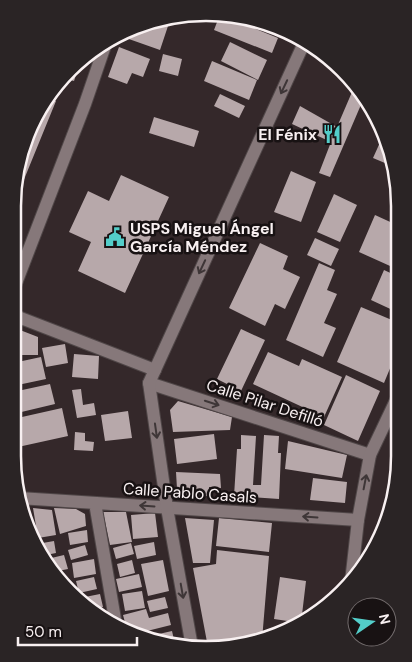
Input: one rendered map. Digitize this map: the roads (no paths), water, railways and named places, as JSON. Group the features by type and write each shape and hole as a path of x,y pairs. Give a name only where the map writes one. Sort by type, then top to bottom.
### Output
{"street":[{"path":"191,640 167,508 149,383 302,48"},
{"path":"21,273 103,52"},
{"path":"21,318 154,370"},
{"name":"Calle Pilar Defilló","path":"149,383 370,455"},
{"path":"353,569 358,520 370,455 391,411"},
{"name":"Calle Pablo Casals","path":"27,498 358,520"},
{"path":"95,503 115,616"}],"place":[{"name":"El Fénix","path":"332,134"},
{"name":"USPS Miguel Ángel García Méndez","path":"115,237"}]}
